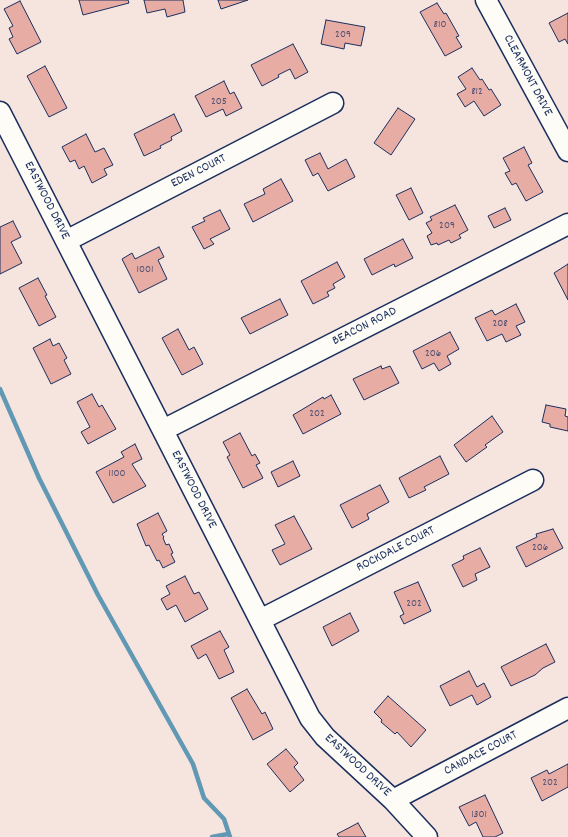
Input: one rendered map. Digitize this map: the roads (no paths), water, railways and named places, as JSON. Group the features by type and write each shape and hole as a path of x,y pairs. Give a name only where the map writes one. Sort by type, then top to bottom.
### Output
{"street":[{"name":"CLEARMONT DRIVE","path":"486,0 568,151"},
{"name":"EDEN COURT","path":"66,241 333,102"},
{"name":"EASTWOOD DRIVE","path":"0,112 310,718 325,737 393,800 428,837"},
{"name":"BEACON ROAD","path":"163,430 568,224"},
{"name":"ROCKDALE COURT","path":"260,620 533,480"},
{"name":"CANDACE COURT","path":"393,800 568,708"}],"waterway":[{"path":"0,389 39,478 98,595 193,764 204,798 224,819 230,837"},
{"path":"212,837 228,834"}]}
